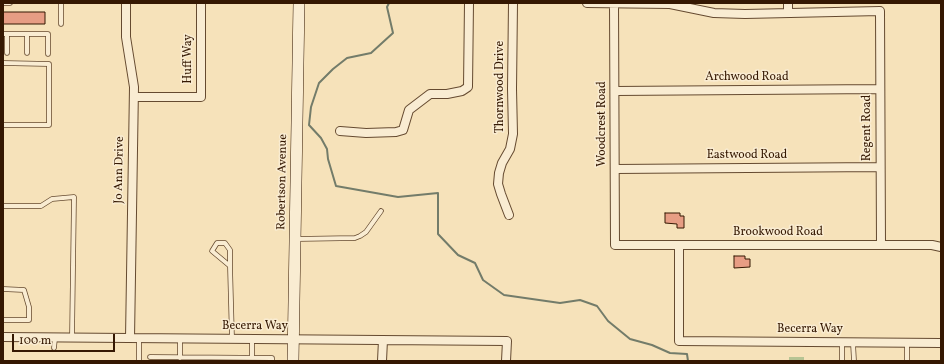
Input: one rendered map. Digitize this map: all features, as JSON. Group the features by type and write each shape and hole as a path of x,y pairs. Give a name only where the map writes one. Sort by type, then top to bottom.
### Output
{"street":[{"name":"Jo Ann Drive","path":"126,3 126,37 134,97 130,338"},
{"name":"Huff Way","path":"134,97 200,97 201,3"},
{"name":"Robertson Avenue","path":"293,361 299,3"},
{"path":"340,131 366,133 396,132 404,130 409,110 430,94 447,94 462,91 468,87 469,3"},
{"name":"Thornwood Drive","path":"509,215 498,184 502,163 512,144 514,134 512,89 513,3"},
{"path":"587,3 670,4 714,13 745,14 788,13 788,3"},
{"name":"Woodcrest Road","path":"614,3 615,244"},
{"name":"Regent Road","path":"788,13 880,11 881,245"},
{"name":"Archwood Road","path":"615,91 880,89"},
{"name":"Eastwood Road","path":"615,169 880,167"},
{"name":"Brookwood Road","path":"615,244 932,245 941,247"},
{"name":"Becerra Way","path":"679,244 678,341 941,343"},
{"name":"Becerra Way","path":"3,337 507,341 506,361"},
{"path":"382,361 383,340"}],"lane":[{"path":"3,3 10,3"},
{"path":"61,3 61,24"},
{"path":"7,53 5,34 48,34 48,54"},
{"path":"27,34 27,53"},
{"path":"3,63 49,64 49,125 3,125"},
{"path":"3,206 41,206 52,199 74,197 72,338"},
{"path":"295,239 355,238 366,232 382,210"},
{"path":"230,266 212,251 217,243 225,243 230,250 232,339"},
{"path":"3,289 24,290 29,307 29,320 3,320"},
{"path":"54,348 55,338"},
{"path":"139,338 139,361"},
{"path":"180,338 180,358"},
{"path":"252,339 252,358"},
{"path":"842,342 842,361"},
{"path":"853,342 854,361"},
{"path":"907,342 907,361"},
{"path":"150,357 272,358 272,361"}],"green space":[{"path":"789,357 804,357 804,361 789,361"}],"building":[{"path":"3,12 45,12 45,24 3,24"},
{"path":"665,213 680,213 680,216 684,216 684,228 677,228 677,224 665,223"},
{"path":"734,256 745,256 745,259 750,259 750,267 734,268"}],"waterway":[{"path":"389,3 387,7 393,33 371,53 347,58 333,69 319,83 311,107 309,125 321,138 327,149 328,159 336,186 398,197 438,193 438,234 458,255 475,263 483,280 504,295 560,303 580,300 597,306 608,321 630,339 652,345 670,353 687,354 688,361"}]}
